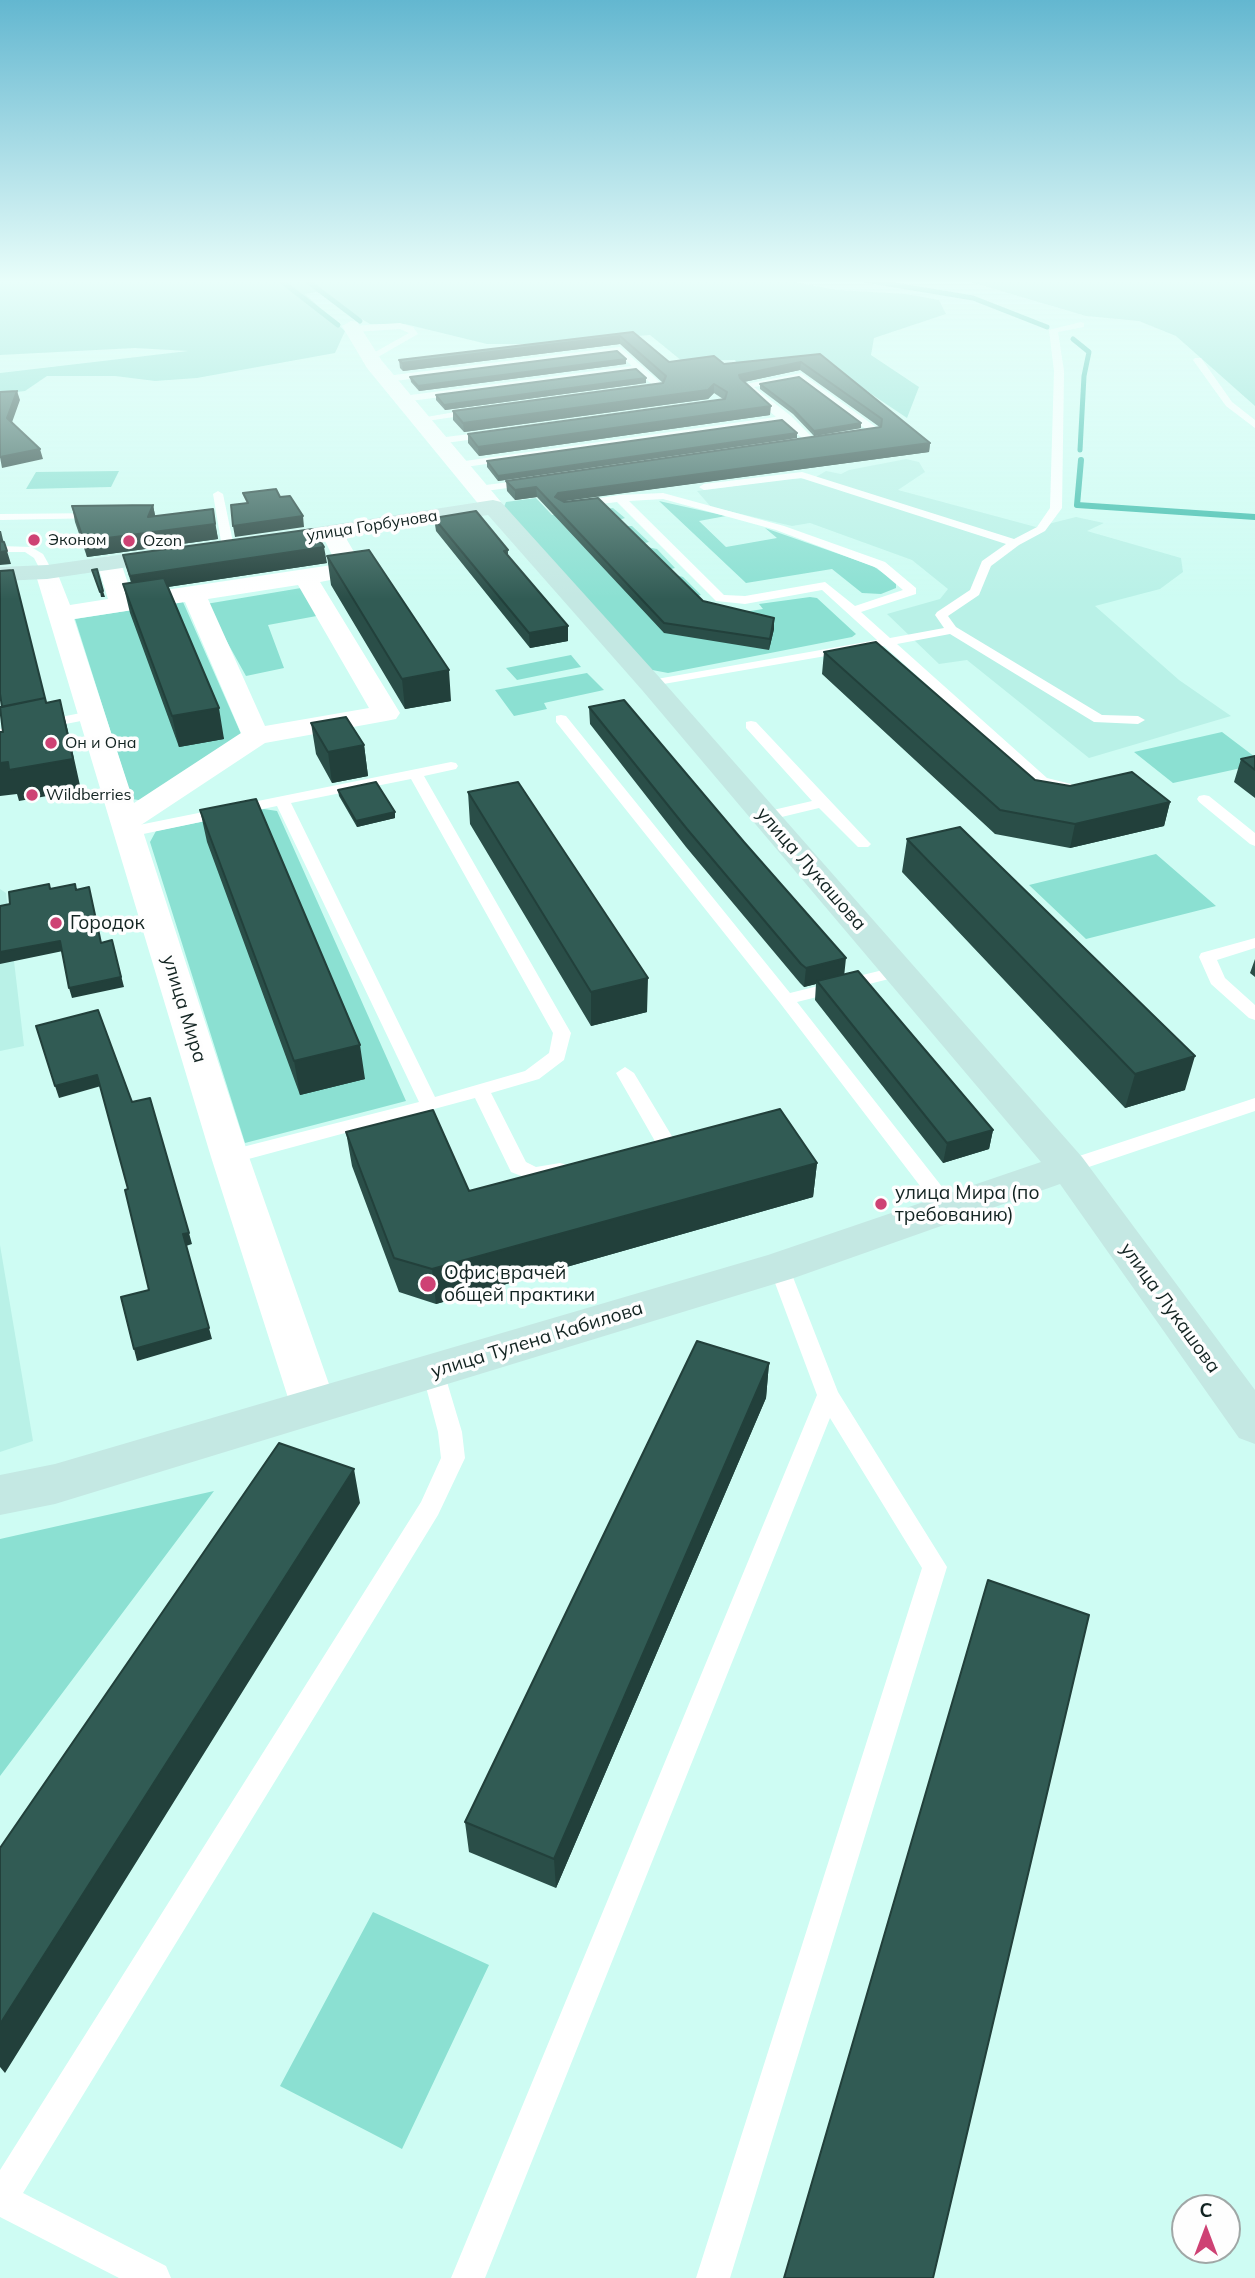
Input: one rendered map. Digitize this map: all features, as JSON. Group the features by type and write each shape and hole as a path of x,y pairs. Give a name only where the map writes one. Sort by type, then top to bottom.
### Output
{"street":[{"name":"улица Лукашова","path":"392,386 486,498 651,684 1068,1167 1255,1425"},
{"name":"улица Горбунова","path":"0,574 47,572 332,533 486,498"},
{"path":"58,614 343,570 345,556 332,533"},
{"path":"109,563 122,604"},
{"name":"улица Мира","path":"47,572 230,1157 313,1404"},
{"path":"128,827 256,736 386,713 305,576"},
{"path":"193,593 256,736"},
{"name":"улица Тулена Кабилова","path":"0,1495 55,1483 313,1404 433,1372 779,1266 1068,1167"}],"lane":[{"path":"403,399 500,386"},
{"path":"647,388 659,386"},
{"path":"748,386 787,418 811,442"},
{"path":"815,386 876,432 850,436"},
{"path":"1059,386 1056,508 1041,529 985,564 975,592 941,615 953,630 1099,719 1138,720"},
{"path":"1217,386 1229,404 1255,425"},
{"path":"420,419 487,410"},
{"path":"458,465 787,418"},
{"path":"438,441 506,432"},
{"path":"798,444 824,440"},
{"path":"704,487 802,475 1015,543"},
{"path":"486,498 545,480"},
{"path":"218,494 228,547"},
{"path":"564,506 620,498 663,496 780,528 881,565 912,591 853,611"},
{"path":"620,498 720,598 745,600 825,586 1042,781 1053,786 1079,785"},
{"path":"0,517 118,515"},
{"path":"0,549 27,549 39,556 47,572"},
{"path":"651,684 953,630"},
{"path":"0,733 91,715"},
{"path":"561,719 786,999 947,1207"},
{"path":"751,725 863,844"},
{"path":"128,827 451,766"},
{"path":"230,1157 481,1091 532,1075 558,1056 562,1033 415,773"},
{"path":"1204,799 1255,841"},
{"path":"282,800 430,1105"},
{"path":"765,816 822,803"},
{"path":"1255,943 1207,957 1217,980 1255,1014"},
{"path":"786,999 899,971"},
{"path":"625,1073 673,1141 641,1150"},
{"path":"481,1091 518,1167 534,1174 578,1166"},
{"path":"1068,1167 1255,1104"},
{"path":"713,2278 935,1567 828,1395 779,1266"},
{"path":"154,2278 1,2199 430,1508 453,1458 450,1432 433,1372"},
{"path":"468,2278 828,1395"}],"shaded area":[{"path":"906,459 919,462 925,472 898,490 1036,527 1076,517 1104,523 1087,531 1181,558 1183,572 1160,589 1095,606 1179,680 1231,716 1089,758 967,660 939,664 887,614 940,599 948,589 912,560 810,523 792,526 711,507 697,491 814,478 826,471 841,474"},
{"path":"0,889 6,893 24,1046 0,1051"},
{"path":"0,1245 33,1441 0,1452"}],"green space":[{"path":"0,386 32,386 25,391 0,394"},
{"path":"860,386 919,387 907,418"},
{"path":"1233,386 1255,386 1255,406"},
{"path":"119,471 111,487 26,489 36,472"},
{"path":"536,498 552,515 613,508 625,518 613,522 617,526 632,526 649,542 637,545 657,549 675,568 663,571 683,577 701,595 690,598 732,614 763,609 759,604 817,598 856,634 852,637 668,673 647,669 504,507 506,502"},
{"path":"659,501 726,516 699,521 726,547 777,538 765,528 873,566 896,582 896,588 881,594 862,593 832,569 746,583"},
{"path":"301,588 322,615 268,625 284,668 246,676 206,604"},
{"path":"183,602 242,736 145,801 132,799 75,619"},
{"path":"571,655 581,667 517,680 506,668"},
{"path":"587,673 604,690 544,703 547,709 514,716 495,690"},
{"path":"1222,732 1255,757 1255,765 1173,783 1134,752"},
{"path":"264,809 277,811 406,1101 245,1143 150,842 156,831"},
{"path":"1156,854 1216,906 1086,939 1029,885"},
{"path":"214,1491 0,1776 0,1539"},
{"path":"373,1912 489,1965 402,2149 280,2086"}],"building":[{"path":"503,386 584,386 444,405 436,395"},
{"path":"638,386 712,386 708,390 463,423 453,411"},
{"path":"718,386 749,386 771,406 478,447 468,434 725,399 727,392"},
{"path":"763,386 812,386 861,423 814,431 793,409"},
{"path":"836,386 860,386 930,443 558,493 555,497 564,502 598,498 703,601 774,618 770,639 664,623 536,487 515,490 506,481 881,427 882,419"},
{"path":"17,391 7,418 40,449 0,457 0,392"},
{"path":"782,420 797,433 498,476 487,461"},
{"path":"276,489 280,497 290,496 303,516 233,526 231,505 248,503 243,493"},
{"path":"153,505 148,517 213,509 215,524 84,541 72,506"},
{"path":"476,511 508,550 504,551 568,626 529,633 434,518"},
{"path":"313,529 324,547 130,576 123,555"},
{"path":"0,541 4,542 7,551 0,552"},
{"path":"369,550 449,670 402,679 327,556"},
{"path":"97,569 103,591 100,592 92,570"},
{"path":"13,570 45,698 2,707 0,571"},
{"path":"164,578 219,708 172,716 123,584"},
{"path":"876,642 1035,780 1070,786 1132,772 1170,802 1075,824 1000,810 824,652"},
{"path":"45,698 46,703 60,700 73,759 9,770 8,762 0,763 0,732 3,732 0,707"},
{"path":"624,700 846,958 806,968 801,964 589,707"},
{"path":"346,717 364,745 328,752 311,723"},
{"path":"1255,756 1255,770 1241,759"},
{"path":"376,782 395,812 356,821 338,790"},
{"path":"518,782 648,978 591,992 468,792"},
{"path":"256,799 360,1045 294,1061 200,810"},
{"path":"960,827 1195,1056 1135,1074 907,839"},
{"path":"49,884 50,889 75,884 76,890 89,887 101,943 112,940 121,977 69,988 60,941 0,952 0,906 10,904 9,892"},
{"path":"858,971 993,1130 947,1143 817,981"},
{"path":"98,1010 132,1102 150,1098 189,1233 183,1234 209,1328 134,1349 121,1297 149,1290 125,1190 128,1189 97,1075 55,1086 36,1026"},
{"path":"780,1109 817,1163 432,1269 394,1258 346,1132 433,1110 469,1191"},
{"path":"697,1341 769,1363 554,1859 465,1822"},
{"path":"279,1443 354,1469 0,2024 0,1848"},
{"path":"988,1580 1089,1615 933,2278 784,2278"}],"waterway":[{"path":"1080,450 1083,386"},
{"path":"1081,460 1077,505 1255,517"}],"place":[{"name":"Эконом","path":"34,540"},
{"name":"Ozon","path":"129,541"},
{"name":"Он и Она","path":"51,743"},
{"name":"Wildberries","path":"32,795"},
{"name":"Городок","path":"56,923"},
{"name":"улица Мира (по требованию)","path":"881,1204"},
{"name":"Офис врачей общей практики","path":"428,1284"}]}
